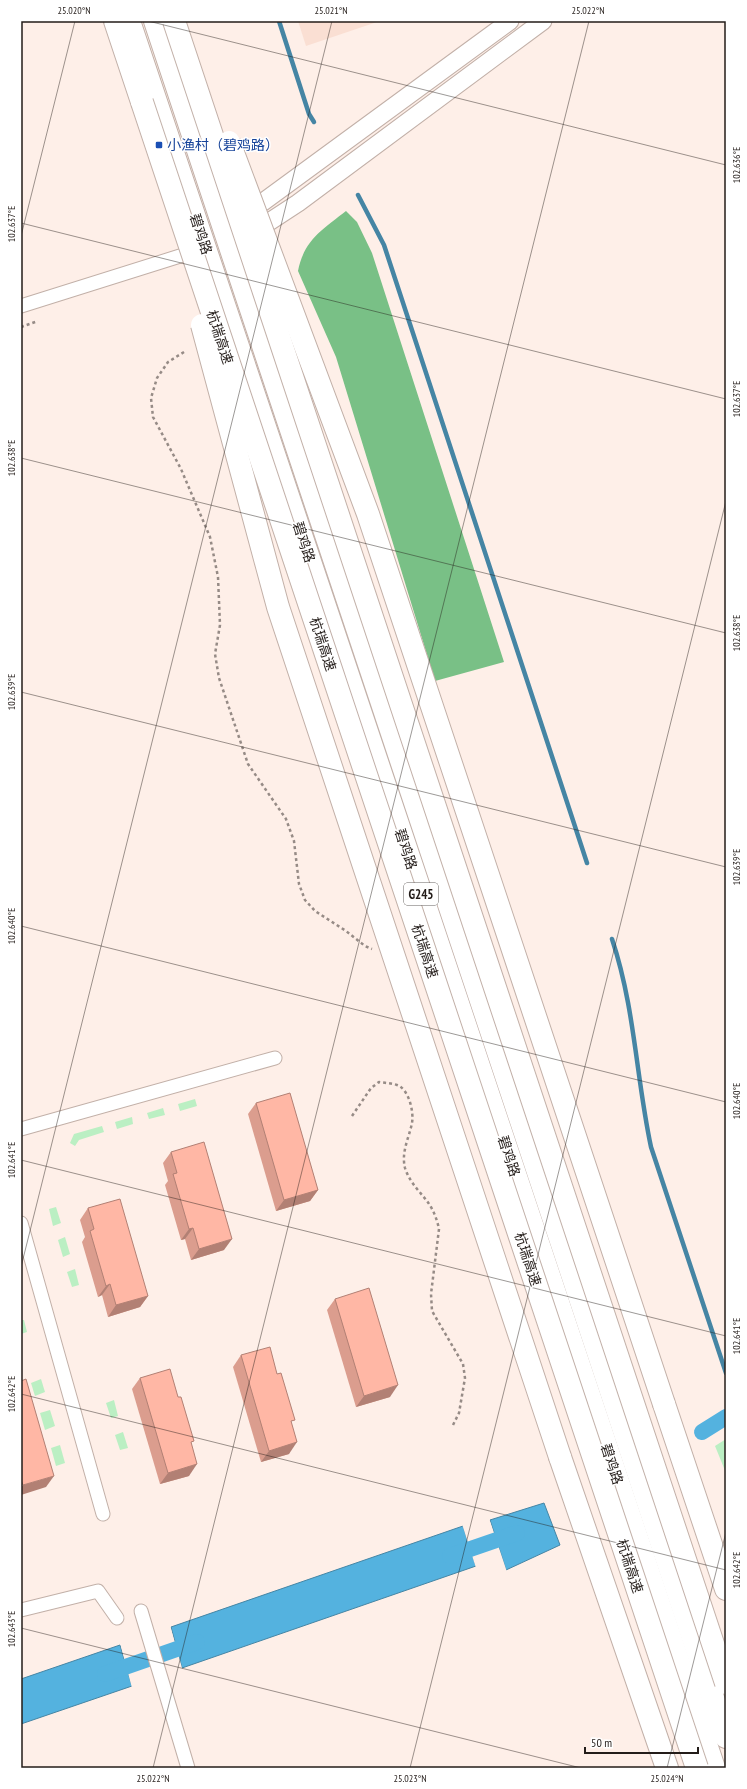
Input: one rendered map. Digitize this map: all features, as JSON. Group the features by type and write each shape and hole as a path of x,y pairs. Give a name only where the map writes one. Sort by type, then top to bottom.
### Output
{"highway":[{"name":"杭瑞高速","path":"115,21 697,1768"},
{"name":"碧鸡路","path":"129,21 714,1768"},
{"name":"碧鸡路","path":"155,21 726,1736"},
{"path":"174,21 726,1683"},
{"path":"184,21 368,514 726,1589"},
{"path":"142,102 278,607 560,1457 667,1768"}],"street":[{"path":"223,225 263,202 510,21"},
{"path":"223,225 269,222 298,203 543,21"},
{"path":"21,306 205,248"},
{"path":"21,1130 275,1058"},
{"path":"21,1223 103,1514"},
{"path":"21,1610 98,1591 117,1618"},
{"path":"141,1611 188,1768"}],"path":[{"path":"21,327 38,321"},
{"path":"184,352 168,362 157,378 151,398 153,417 181,469 210,537 218,577 220,625 215,654 219,678 248,764 286,819 294,841 299,884 305,900 315,911 346,930 365,946 372,949"},
{"path":"352,1116 371,1088 379,1082 399,1085 406,1093 410,1102 413,1121 404,1149 405,1169 427,1202 436,1219 439,1229 431,1294 432,1311 464,1364 465,1378 459,1413 453,1425"}],"shaded area":[{"path":"298,21 380,21 306,46"}],"green space":[{"path":"346,211 357,222 372,253 504,662 435,681 336,357 298,271 301,260 310,243 322,230"},
{"path":"195,1099 197,1106 180,1111 178,1104"},
{"path":"163,1108 165,1115 149,1119 147,1113"},
{"path":"132,1117 133,1124 117,1129 115,1122"},
{"path":"102,1126 104,1132 79,1140 75,1146 70,1143 74,1134"},
{"path":"56,1207 61,1223 53,1226 49,1209"},
{"path":"65,1237 70,1254 63,1257 58,1240"},
{"path":"75,1269 79,1285 72,1287 67,1272"},
{"path":"21,1320 24,1320 27,1332 21,1334"},
{"path":"41,1379 45,1392 35,1396 31,1383"},
{"path":"114,1400 118,1416 111,1418 106,1403"},
{"path":"50,1410 55,1426 45,1430 40,1413"},
{"path":"123,1432 128,1448 120,1450 115,1435"},
{"path":"726,1439 726,1473 715,1446"},
{"path":"60,1445 65,1463 56,1466 51,1448"}],"water":[{"path":"544,1503 560,1545 506,1570 490,1520"},
{"path":"463,1526 476,1566 182,1668 171,1627"},
{"path":"120,1645 132,1686 21,1724 21,1679"}],"pier":[{"path":"489,1518 507,1572 505,1571 488,1521"},
{"path":"462,1524 464,1525 478,1566 476,1568"},
{"path":"170,1625 183,1670 180,1669 169,1628"},
{"path":"120,1643 122,1645 134,1686 132,1688"}],"building":[{"path":"290,1093 318,1190 284,1200 256,1103"},
{"path":"204,1142 232,1239 199,1249 193,1228 189,1229 173,1174 177,1173 171,1152"},
{"path":"120,1199 148,1296 116,1305 110,1284 106,1286 90,1231 94,1229 88,1208"},
{"path":"369,1288 398,1385 364,1396 335,1299"},
{"path":"270,1347 277,1374 281,1373 295,1420 291,1421 297,1442 269,1451 241,1355"},
{"path":"170,1369 178,1397 181,1397 194,1441 191,1442 197,1464 168,1473 140,1378"},
{"path":"26,1379 54,1476 23,1485 21,1480 21,1381"}],"waterway":[{"path":"279,21 309,114 314,122"},
{"path":"358,195 384,245 587,863"},
{"path":"612,939 626,991 651,1147 726,1373"},
{"path":"702,1432 726,1417"},
{"path":"450,1556 517,1533"},
{"path":"105,1674 197,1642"}],"place":[{"name":"小渔村（碧鸡路）","path":"159,145"}]}
